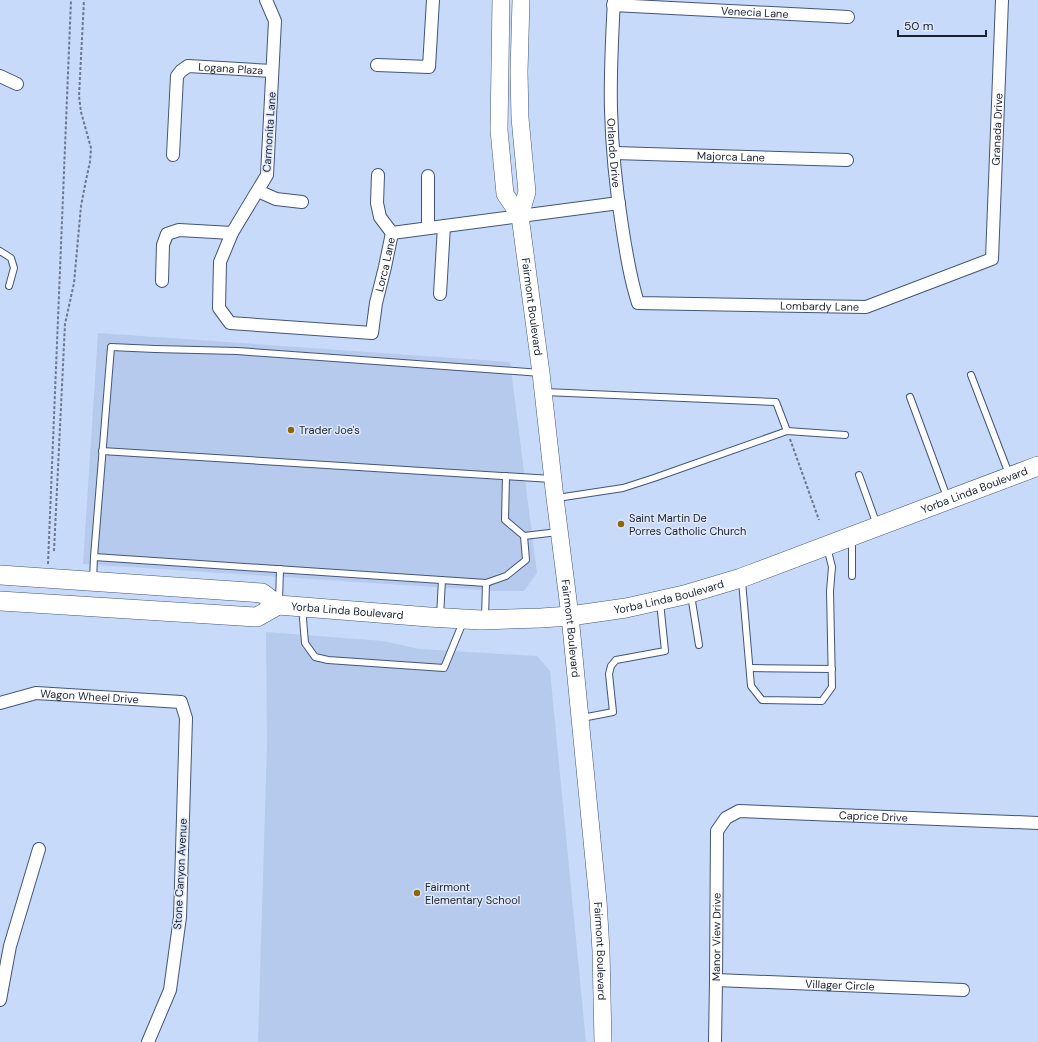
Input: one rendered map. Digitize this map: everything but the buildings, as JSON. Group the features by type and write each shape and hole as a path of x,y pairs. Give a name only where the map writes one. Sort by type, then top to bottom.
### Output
{"main road":[{"name":"Fairmont Boulevard","path":"501,0 499,80 500,137 505,194 520,216"},
{"name":"Fairmont Boulevard","path":"521,0 519,72 520,118 527,192 520,216 544,392 555,498 570,616 598,901 601,951 603,1042"},
{"name":"Yorba Linda Boulevard","path":"0,575 262,593 278,605 465,619 484,620 570,616 626,608 691,594 741,578 1038,466"},
{"path":"50,579 53,604"},
{"name":"Yorba Linda Boulevard","path":"0,601 257,617 278,605"}],"street":[{"name":"Carmonita Lane","path":"230,323 219,308 220,262 232,233 267,175 276,21 266,0"},
{"path":"377,65 429,67 433,0"},
{"name":"Granada Drive","path":"992,260 1002,0"},
{"name":"Venecia Lane","path":"614,2 848,17"},
{"name":"Orlando Drive","path":"614,2 611,50 611,110 614,153 619,203 631,277 638,304"},
{"name":"Logana Plaza","path":"173,155 177,76 181,70 188,66 272,71"},
{"path":"0,76 16,84"},
{"name":"Majorca Lane","path":"614,153 847,160"},
{"path":"378,175 377,203 380,217 392,233"},
{"path":"428,176 428,228"},
{"path":"258,192 276,199 302,202"},
{"name":"Lorca Lane","path":"230,323 372,333 376,303 392,233 619,203"},
{"path":"440,294 444,226"},
{"path":"162,281 163,245 167,234 179,230 232,233"},
{"name":"Lombardy Lane","path":"638,304 866,307 992,260"},
{"name":"Wagon Wheel Drive","path":"0,703 36,693 181,702"},
{"name":"Stone Canyon Avenue","path":"148,1042 170,990 180,917 186,718 181,702"},
{"name":"Caprice Drive","path":"717,831 726,818 739,811 1038,823"},
{"name":"Manor View Drive","path":"715,1042 717,831"},
{"path":"0,1000 10,946 39,849"},
{"name":"Villager Circle","path":"716,980 963,990"}],"lane":[{"path":"0,251 11,258 14,268 9,286"},
{"path":"93,582 111,347 237,351 541,373"},
{"path":"971,375 1010,476"},
{"path":"544,392 776,402 787,431"},
{"path":"910,398 948,500"},
{"path":"555,498 622,488 787,431 845,436"},
{"path":"102,451 553,479"},
{"path":"859,475 878,526"},
{"path":"94,557 486,583 506,576 526,560 524,536 505,520 506,476"},
{"path":"524,536 559,532"},
{"path":"850,537 852,547 852,576"},
{"path":"741,578 751,686 762,700 822,701 832,687 830,591 832,567 827,545"},
{"path":"278,605 280,570"},
{"path":"440,617 442,580"},
{"path":"484,620 486,583"},
{"path":"691,594 699,645"},
{"path":"579,718 613,712 609,674 611,666 616,660 665,651 660,600"},
{"path":"304,607 303,619 305,643 315,656 328,660 444,668 465,619"},
{"path":"750,668 832,668"}],"path":[{"path":"50,579 71,0"},
{"path":"54,551 65,324 74,283 81,206 90,162 91,148 78,96 84,0"},
{"path":"787,431 819,520"}],"shaded area":[{"path":"98,333 510,362 537,573 524,591 495,591 83,564"},
{"name":"Fairmont Elementary School","path":"266,632 383,641 419,649 537,656 550,671 586,1042 258,1042 267,744"}],"place":[{"name":"Trader Joe's","path":"291,430"},
{"name":"Saint Martin De Porres Catholic Church","path":"621,524"},
{"name":"Fairmont Elementary School","path":"417,893"}]}
